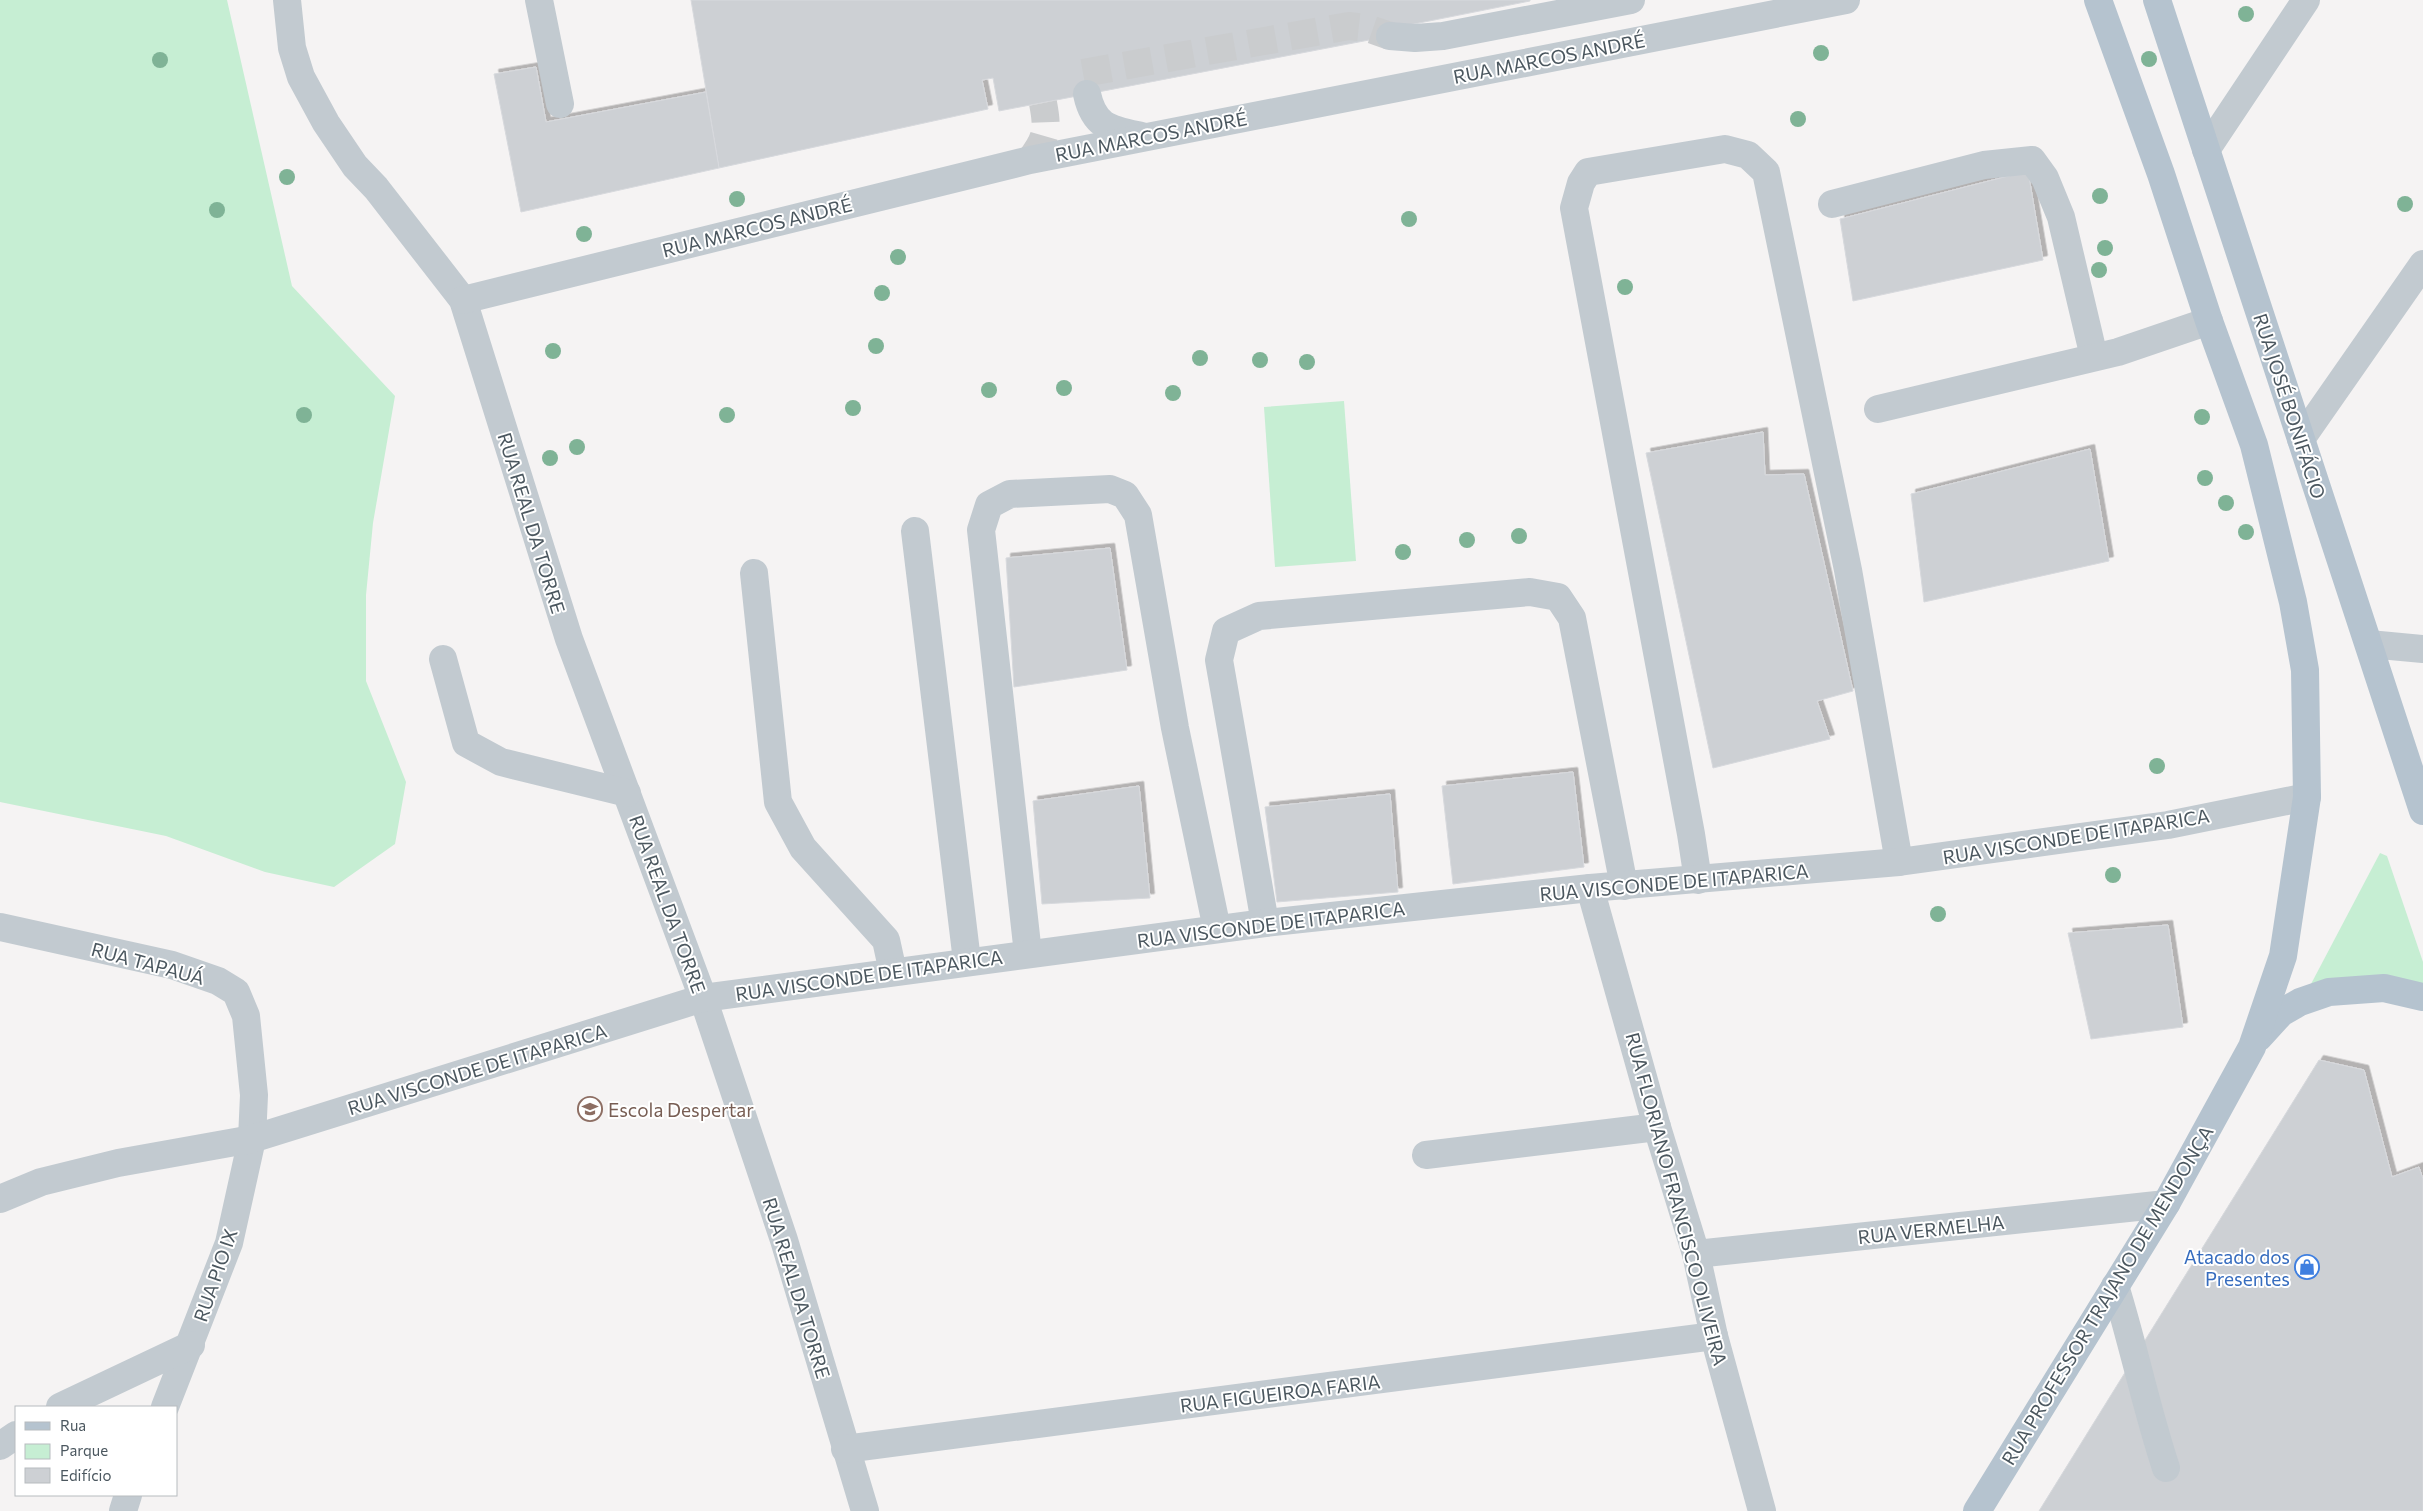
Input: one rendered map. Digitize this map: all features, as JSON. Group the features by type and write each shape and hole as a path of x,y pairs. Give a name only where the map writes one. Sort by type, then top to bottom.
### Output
{"main road":[{"path":"2098,0 2161,174 2209,321"},
{"name":"RUA JOSÉ BONIFÁCIO","path":"2157,0 2369,644 2420,792"},
{"name":"RUA PROFESSOR TRAJANO DE MENDONÇA","path":"1977,1511 2166,1204 2252,1047 2284,956 2307,797 2305,670 2293,602 2254,445 2209,321"},
{"path":"2252,1047 2265,1028 2282,1014 2315,996 2330,992 2384,988 2423,997"}],"street":[{"path":"287,0 292,48 301,77 326,123 355,166 376,188 463,300"},
{"path":"539,0 560,104"},
{"path":"1390,36 1415,38 1443,36 1630,0"},
{"name":"RUA MARCOS ANDRÉ","path":"463,300 1018,162 1846,0"},
{"path":"2206,150 2306,0"},
{"path":"1087,94 1091,111 1097,119 1120,131 1145,137"},
{"path":"1698,880 1574,208 1581,183 1588,172 1725,149 1748,155 1766,172 1848,570 1899,862"},
{"path":"1832,204 1984,165 2032,160 2045,178 2061,217 2094,357"},
{"path":"2301,439 2423,264"},
{"name":"RUA REAL DA TORRE","path":"463,300 569,640 703,998 784,1240 845,1449 866,1511"},
{"path":"1878,409 2118,352 2209,321"},
{"path":"1028,954 981,530 988,505 1010,494 1110,489 1124,495 1138,515 1175,728 1216,929"},
{"path":"915,531 967,961"},
{"path":"754,573 778,802 803,848 886,940 893,972"},
{"path":"1264,923 1219,660 1226,631 1259,616 1530,592 1558,597 1572,618 1624,886"},
{"path":"2369,644 2423,649"},
{"path":"443,659 466,743 501,762 626,793"},
{"name":"RUA VISCONDE DE ITAPARICA","path":"3,1190 118,1163 252,1139 703,998 967,961 1264,923 1590,888 1899,862 2168,826 2307,797"},
{"name":"RUA FLORIANO FRANCISCO OLIVEIRA","path":"1590,888 1657,1127 1696,1254 1714,1336 1762,1511"},
{"name":"RUA TAPAUÁ","path":"0,927 172,965 218,981 236,992 246,1016 254,1095 252,1139"},
{"path":"1426,1155 1657,1127"},
{"name":"RUA PIO IX","path":"164,1406 191,1345 229,1243 252,1139"},
{"name":"RUA VERMELHA","path":"1696,1254 2166,1204"},
{"path":"2115,1286 2136,1355 2147,1409 2166,1468"},
{"name":"RUA FIGUEIROA FARIA","path":"845,1449 1714,1336"},
{"path":"62,1406 191,1345"},
{"path":"0,1446 15,1436"},
{"path":"123,1511 128,1496"}],"green space":[{"path":"0,0 227,0 292,286 395,396 373,523 366,595 366,681 406,782 395,844 334,887 265,872 166,836 0,802"},
{"path":"1344,401 1356,561 1275,567 1264,407"},
{"path":"2380,853 2387,856 2423,962 2423,990 2311,984"}],"building":[{"path":"691,0 1530,1 1389,29 1390,36 999,111 993,78 982,80 988,109 719,168"},
{"path":"536,67 546,122 706,92 719,168 521,212 494,74"},
{"path":"2028,171 2043,260 1853,301 1840,219"},
{"path":"1763,432 1765,475 1804,474 1853,691 1817,701 1830,739 1713,768 1646,453"},
{"path":"2090,449 2109,561 1924,602 1911,494"},
{"path":"1110,548 1127,670 1014,687 1006,558"},
{"path":"1573,772 1584,867 1453,884 1442,786"},
{"path":"1139,786 1150,898 1042,904 1033,801"},
{"path":"1390,794 1398,892 1277,902 1265,807"},
{"path":"2168,925 2183,1027 2091,1039 2068,933"},
{"name":"Atacado dos Presentes","path":"2319,1060 2364,1070 2392,1177 2419,1167 2423,1179 2423,1511 2039,1511"}],"tunnel":[{"path":"1083,73 1349,26 1367,28 1390,36"},
{"path":"1030,160 1045,133 1043,103"}],"place":[{"name":"Escola Despertar","path":"590,1109"},
{"name":"Atacado dos Presentes","path":"2307,1267"}]}
